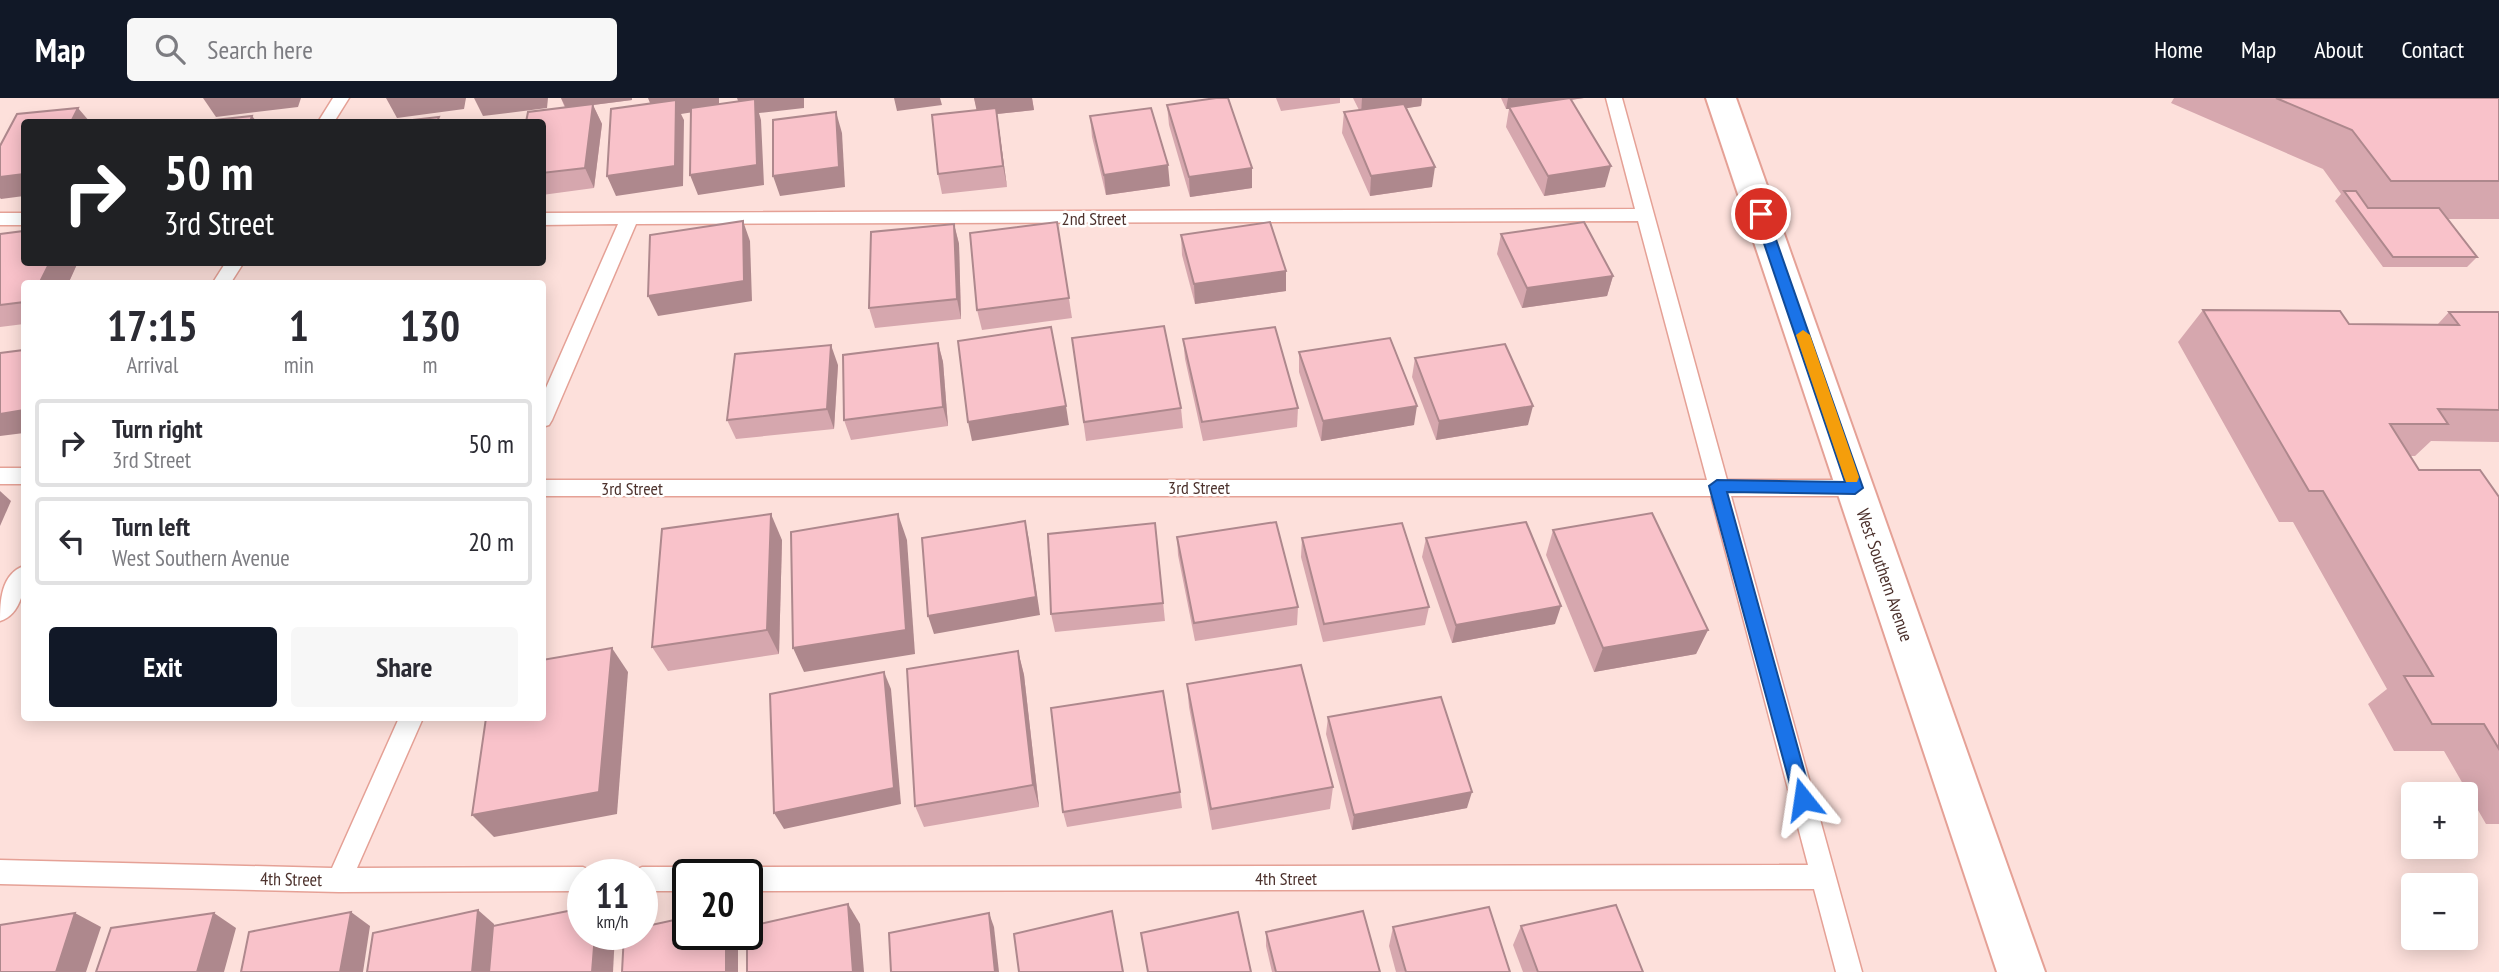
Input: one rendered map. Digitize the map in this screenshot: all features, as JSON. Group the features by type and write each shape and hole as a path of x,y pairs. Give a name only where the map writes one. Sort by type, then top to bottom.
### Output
{"main road":[{"name":"West Southern Avenue","path":"1721,98 2021,972"}],"lane":[{"path":"328,119 341,98"},
{"path":"1614,98 1849,972"},
{"name":"2nd Street","path":"546,219 1646,215"},
{"path":"0,219 21,219"},
{"path":"546,411 629,220"},
{"path":"0,476 21,476"},
{"name":"3rd Street","path":"546,488 1855,488"},
{"path":"0,612 21,580"},
{"path":"340,880 410,721"},
{"name":"4th Street","path":"0,872 340,880 567,879"},
{"name":"4th Street","path":"763,879 1825,877"}],"building":[{"path":"1228,98 1252,168 1189,177 1167,105"},
{"path":"1570,98 1611,166 1548,176 1509,107"},
{"path":"2276,98 2499,98 2499,181 2391,181 2352,130"},
{"path":"755,99 757,165 690,175 691,108"},
{"path":"676,100 675,166 607,176 611,109"},
{"path":"593,104 585,168 546,173 546,119 527,119 528,112"},
{"path":"1404,104 1435,167 1371,176 1344,112"},
{"path":"78,108 72,119 21,119 21,174 0,177 0,146 17,114"},
{"path":"996,108 1003,166 938,174 932,115"},
{"path":"1151,108 1168,165 1104,175 1090,116"},
{"path":"836,112 839,167 773,176 773,120"},
{"path":"252,116 251,119 224,119"},
{"path":"2344,191 2356,191 2368,208 2439,208 2477,257 2393,257"},
{"path":"743,221 744,281 648,296 650,235"},
{"path":"1057,222 1069,298 977,310 970,233"},
{"path":"1270,222 1286,271 1194,284 1181,235"},
{"path":"1584,222 1613,276 1527,288 1501,234"},
{"path":"954,224 957,299 869,308 871,232"},
{"path":"21,231 21,266 48,266 41,280 21,280 21,302 0,305 0,234"},
{"path":"2203,310 2340,311 2349,324 2459,325 2449,312 2499,312 2499,410 2438,409 2448,424 2390,424 2419,470 2480,470 2499,497 2499,749 2484,724 2432,724 2404,676 2433,676 2323,491 2309,491"},
{"path":"1164,326 1181,408 1084,422 1072,338"},
{"path":"1051,327 1066,406 968,422 958,341"},
{"path":"1275,327 1298,408 1202,422 1183,339"},
{"path":"1390,338 1417,406 1323,421 1299,352"},
{"path":"938,343 943,407 844,420 843,355"},
{"path":"1505,344 1533,406 1439,421 1415,358"},
{"path":"831,345 827,409 727,420 735,354"},
{"path":"21,350 21,410 0,414 0,353"},
{"path":"1652,513 1708,630 1603,648 1553,530"},
{"path":"771,514 767,630 652,647 662,529"},
{"path":"898,514 906,630 793,648 791,532"},
{"path":"1025,521 1036,597 928,616 922,538"},
{"path":"1276,522 1298,607 1194,623 1177,537"},
{"path":"1526,522 1561,606 1456,625 1426,538"},
{"path":"1155,523 1163,603 1051,614 1048,534"},
{"path":"1402,523 1429,607 1324,624 1302,538"},
{"path":"612,648 599,792 472,815 486,721 546,721 546,659"},
{"path":"1018,651 1033,785 915,806 907,669"},
{"path":"1301,665 1333,787 1211,809 1187,684"},
{"path":"884,672 894,788 774,813 770,694"},
{"path":"1163,691 1180,792 1063,812 1051,708"},
{"path":"1441,697 1472,792 1354,815 1328,717"},
{"path":"848,904 853,972 747,972 747,950 763,950 763,923"},
{"path":"1616,905 1643,972 1538,972 1521,926"},
{"path":"1489,907 1510,972 1406,972 1393,927"},
{"path":"478,910 472,972 367,972 373,933"},
{"path":"567,911 567,950 594,950 592,972 489,972 493,926"},
{"path":"1112,911 1123,972 1019,972 1014,934"},
{"path":"1363,911 1380,972 1276,972 1266,932"},
{"path":"351,912 340,972 241,972 249,932"},
{"path":"1238,912 1251,972 1148,972 1141,933"},
{"path":"75,913 56,972 0,972 0,925"},
{"path":"214,913 197,972 96,972 111,928"},
{"path":"989,913 995,972 891,972 889,933"},
{"path":"672,920 672,950 726,950 726,972 622,972 623,950 658,950 658,924"}],"slow traffic":[{"path":"1803,335 1852,477"}],"route":[{"path":"1761,214 1855,488 1717,486 1803,799"}]}
